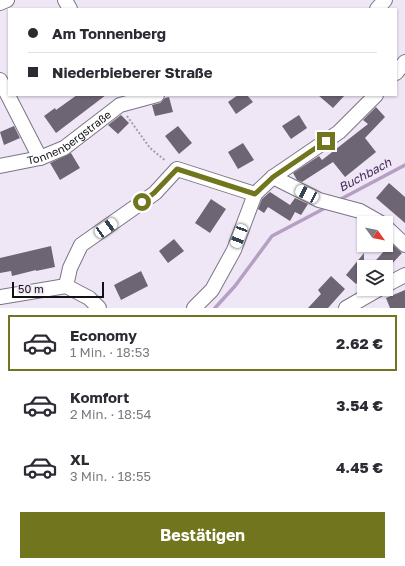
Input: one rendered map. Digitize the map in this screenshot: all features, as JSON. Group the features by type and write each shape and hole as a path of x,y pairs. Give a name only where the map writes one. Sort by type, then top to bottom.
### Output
{"street":[{"path":"0,3 7,0"},
{"path":"378,8 385,0"},
{"path":"397,72 405,62"},
{"path":"0,80 8,96"},
{"path":"8,96 40,158"},
{"name":"Tonnenbergstraße","path":"0,166 40,158 64,148 117,100 149,96"},
{"path":"194,308 212,290 230,257 255,194 273,177 339,132 375,96"},
{"path":"66,286 70,268 81,245 154,193 177,169 255,194"},
{"path":"273,177 319,200 360,211 369,216"},
{"path":"393,234 405,245"},
{"path":"393,281 405,275"},
{"path":"0,297 66,286 89,298 99,308"},
{"path":"346,308 367,296"}],"path":[{"path":"117,100 150,148 177,169"}],"building":[{"path":"76,96 105,96 56,133 44,116 55,108 56,110"},
{"path":"237,96 248,96 253,102 236,114 228,102"},
{"path":"319,96 344,96 333,108"},
{"path":"169,97 173,112 155,116 152,105 160,103 165,98"},
{"path":"376,107 385,117 365,138 376,152 345,177 333,162 302,182 297,180 293,173 319,156 322,160 368,124 363,120"},
{"path":"121,115 129,123 118,134 108,125"},
{"path":"299,115 307,128 291,139 282,126"},
{"path":"14,126 20,138 4,145 0,132"},
{"path":"178,126 192,143 179,154 165,136"},
{"path":"243,143 254,160 238,169 228,152"},
{"path":"71,153 80,168 60,180 50,163"},
{"path":"389,183 405,197 405,223 376,198"},
{"path":"270,192 290,205 295,198 308,204 301,215 295,212 290,221 268,207 264,213 258,209 262,199"},
{"path":"211,199 226,209 210,233 195,223"},
{"path":"174,239 184,251 168,263 159,251"},
{"path":"393,245 402,253 393,263 393,260 376,260 383,252 393,252"},
{"path":"51,246 55,267 12,276 11,271 0,273 0,258"},
{"path":"364,253 364,260 358,260"},
{"path":"357,262 357,283 356,284 346,275"},
{"path":"141,271 148,286 121,300 114,285"},
{"path":"331,276 345,289 328,308 308,308 321,294 318,290"},
{"path":"405,290 405,308 390,308 386,298"}],"waterway":[{"name":"Buchbach","path":"339,200 405,165"},
{"name":"Buchbach","path":"215,308 235,286 272,236 327,207"}],"route":[{"path":"142,202 154,193 177,169 255,194 273,177 326,141"}]}
